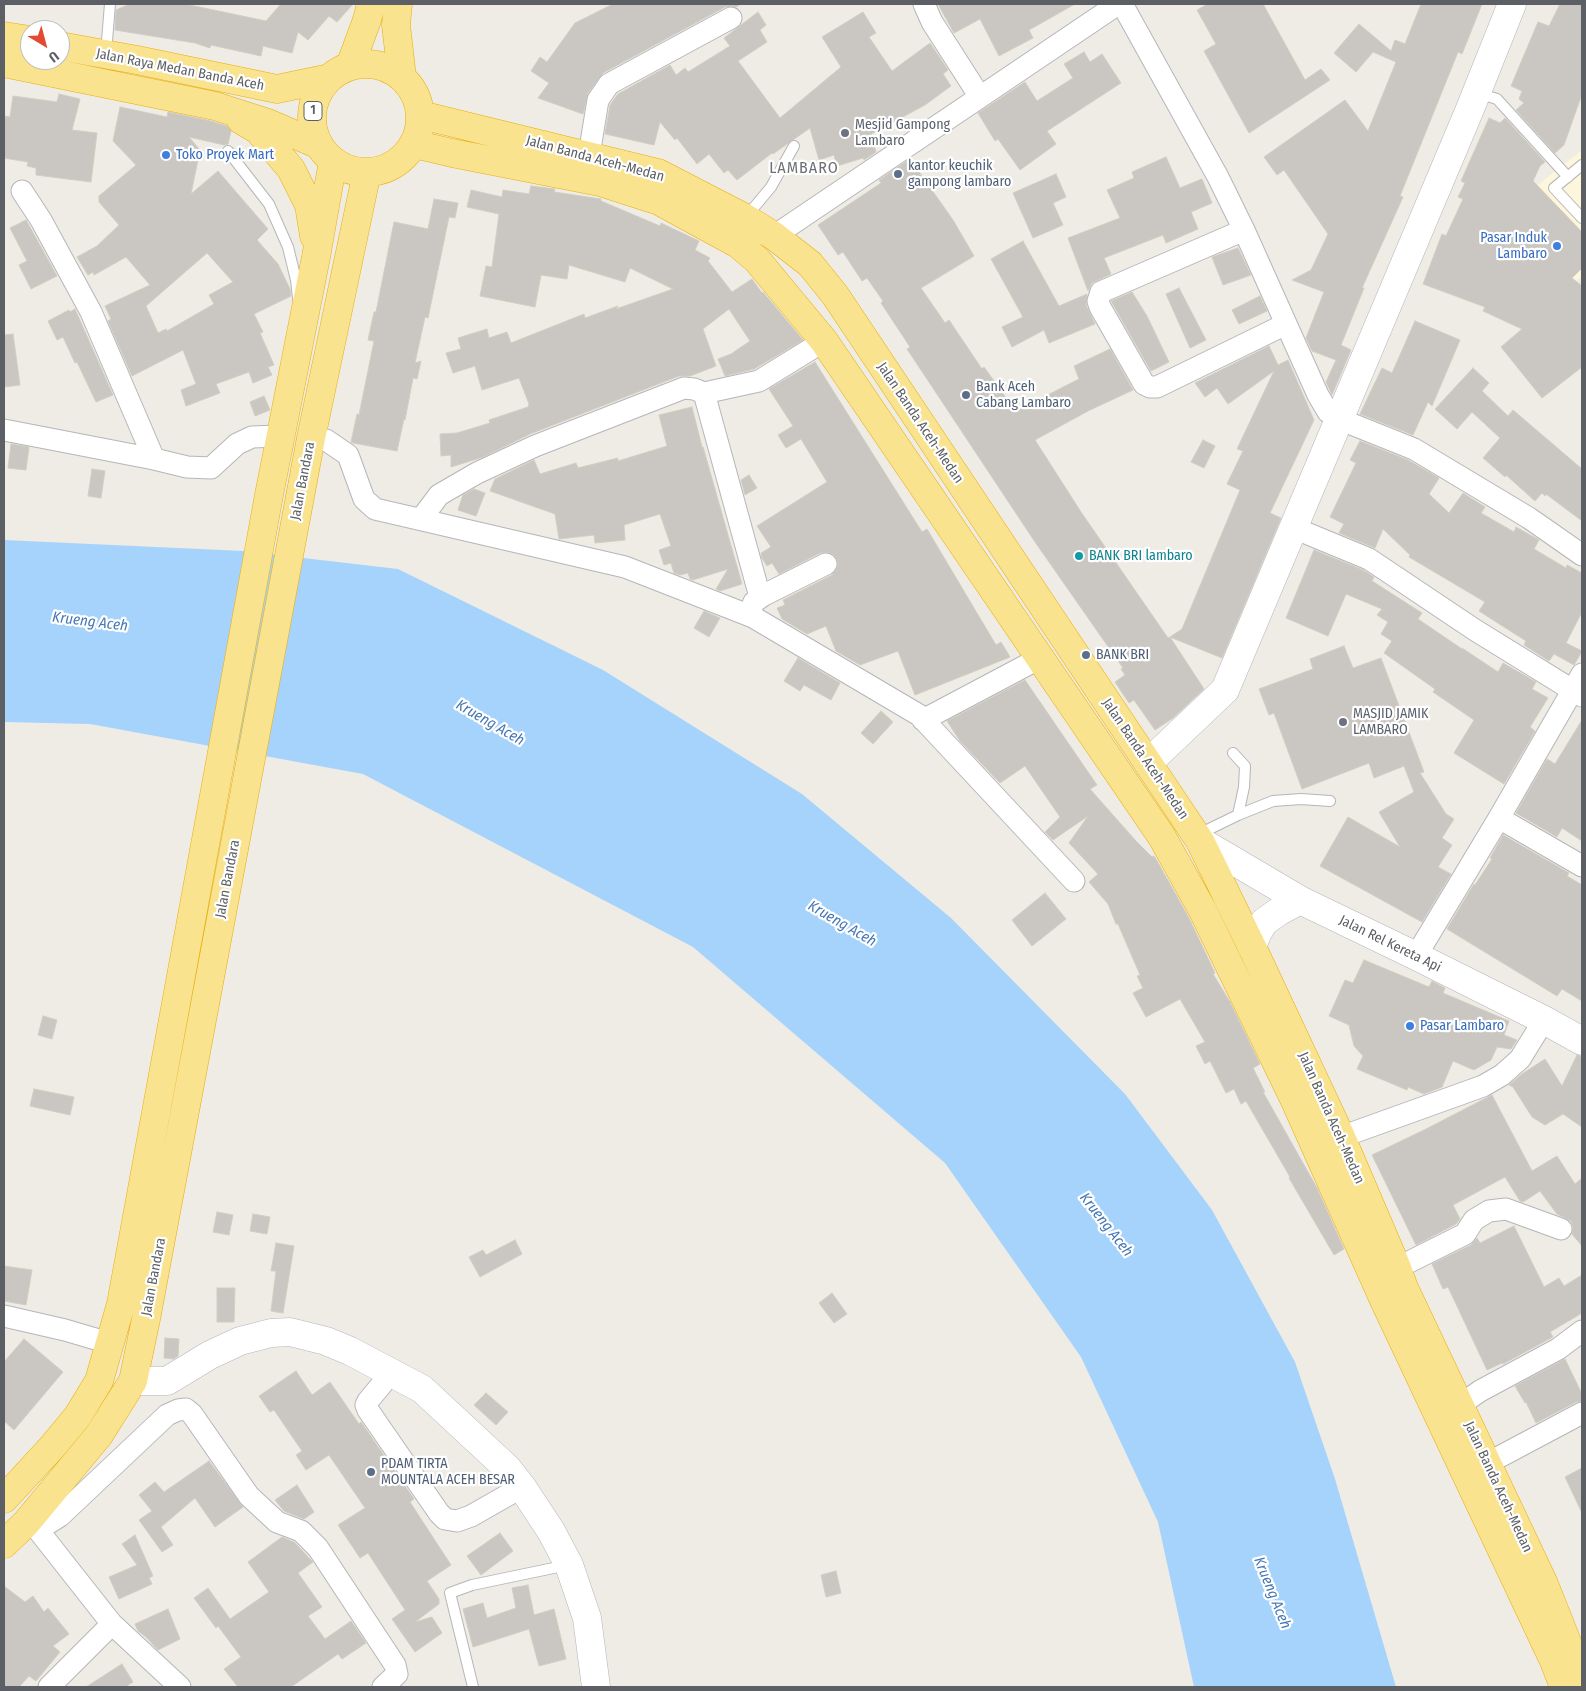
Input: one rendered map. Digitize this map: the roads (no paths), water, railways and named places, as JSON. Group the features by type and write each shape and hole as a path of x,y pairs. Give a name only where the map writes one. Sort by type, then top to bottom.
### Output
{"highway":[{"path":"340,72 367,20 371,4"},
{"path":"398,4 396,25 402,77"},
{"path":"4,36 20,38"},
{"name":"Jalan Raya Medan Banda Aceh","path":"70,48 277,89 340,72"},
{"name":"Jalan Raya Medan Banda Aceh","path":"4,63 215,106 268,123 326,153"},
{"name":"1","path":"367,172 355,171 326,153 314,134 313,110 316,98 322,87 340,72 364,64 378,65 402,77 412,88 418,101 421,115"},
{"path":"215,106 258,130 291,169 309,205 316,257"},
{"path":"367,172 378,171 394,164 408,153 414,144 421,115"},
{"name":"Jalan Banda Aceh-Medan","path":"421,115 658,173 745,218 774,236 810,264 835,295 1198,838 1252,947 1341,1137 1395,1284 1564,1687"},
{"name":"Jalan Banda Aceh-Medan","path":"414,144 600,182 659,201 738,244 757,260 824,341 1162,838 1203,911 1296,1102 1460,1405 1486,1464 1571,1639 1582,1680"},
{"name":"Jalan Bandara","path":"4,1499 77,1417 99,1381 122,1304 280,436 316,257 326,153"},
{"name":"Jalan Bandara","path":"4,1544 32,1527 100,1435 133,1381 311,438 367,172"}],"main road":[{"path":"1148,763 1225,690 1512,4"},
{"name":"Jalan Rel Kereta Api","path":"1198,838 1300,900 1544,1020 1582,1042"},
{"path":"1252,947 1256,934 1264,922 1300,900"},
{"path":"133,1381 167,1381 210,1355 240,1341 271,1333 290,1332 326,1341 350,1351 422,1389 508,1468 551,1530 569,1565 587,1618 593,1686"}],"street":[{"path":"924,4 932,22 980,97"},
{"path":"774,236 1118,4"},
{"path":"1122,4 1218,177 1244,230 1318,395 1328,412 1339,419 1414,449 1530,518 1582,555"},
{"path":"589,155 598,100 608,84 731,18"},
{"path":"22,191 46,228 91,312 154,458"},
{"path":"1244,230 1101,292 1098,301 1100,307 1144,384 1150,387 1157,387 1286,324"},
{"path":"421,519 439,495 477,473 535,446 684,388 704,393 759,381 824,341"},
{"path":"704,393 757,607"},
{"path":"4,430 154,458 188,467 211,468 236,444 252,437 280,436"},
{"path":"311,438 326,440 348,455 364,499 375,509 625,567 757,607 919,715 1074,881"},
{"path":"1294,528 1369,559 1467,625 1579,687 1416,956"},
{"path":"757,607 826,564"},
{"path":"923,720 1040,658"},
{"path":"1499,818 1582,866"},
{"path":"1341,1137 1483,1086 1502,1075 1520,1058 1544,1020"},
{"path":"1395,1284 1465,1234 1474,1220 1489,1211 1506,1209 1561,1229"},
{"path":"4,1316 65,1330 109,1343"},
{"path":"1460,1405 1480,1392 1558,1350 1582,1331"},
{"path":"392,1372 366,1405 439,1513 445,1519 457,1521 471,1516 522,1487"},
{"path":"167,1381 178,1410"},
{"path":"180,1687 112,1624 32,1527 60,1516 167,1415 186,1409 192,1414 249,1496 277,1522 301,1531 318,1548 395,1664 397,1674 383,1687"},
{"path":"1486,1464 1582,1413"},
{"path":"49,1687 112,1624"}],"lane":[{"path":"106,54 110,4"},
{"path":"1476,92 1497,99 1568,177"},
{"path":"745,218 771,187 794,146"},
{"path":"228,151 269,204 288,247 296,280 301,334"},
{"path":"1582,165 1554,188 1582,218"},
{"path":"1233,753 1245,766 1244,787 1238,815"},
{"path":"1198,838 1238,815 1272,801 1301,799 1330,801"},
{"path":"473,1687 450,1593 472,1585 569,1565"}],"water":[{"name":"Krueng Aceh","path":"4,540 243,551 398,569 603,670 802,794 951,918 1125,1094 1212,1210 1295,1362 1335,1479 1396,1687 1194,1687 1158,1522 1081,1357 945,1163 693,947 363,774 90,724 4,722"}],"place":[{"name":"Mesjid Gampong Lambaro","path":"845,133"},
{"name":"Toko Proyek Mart","path":"166,155"},
{"name":"kantor keuchik gampong lambaro","path":"898,174"},
{"name":"Pasar Induk Lambaro","path":"1557,246"},
{"name":"Bank Aceh Cabang Lambaro","path":"966,395"},
{"name":"BANK BRI lambaro","path":"1079,556"},
{"name":"BANK BRI","path":"1086,655"},
{"name":"MASJID JAMIK LAMBARO","path":"1343,722"},
{"name":"Pasar Lambaro","path":"1410,1026"},
{"name":"PDAM TIRTA MOUNTALA ACEH BESAR","path":"371,1472"}],"district":[{"name":"LAMBARO","path":"804,169"}]}
